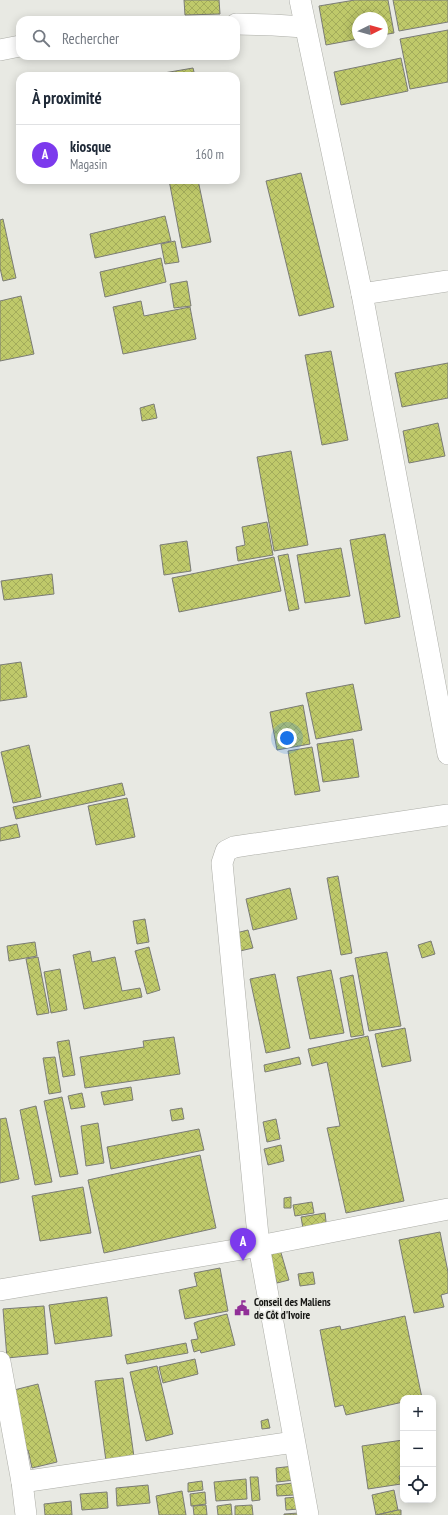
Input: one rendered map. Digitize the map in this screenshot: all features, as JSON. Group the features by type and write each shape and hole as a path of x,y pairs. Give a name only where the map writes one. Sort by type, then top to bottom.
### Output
{"street":[{"path":"300,0 304,27 362,294 448,754"},
{"path":"240,24 304,27"},
{"path":"0,50 16,47"},
{"path":"362,294 448,281"},
{"path":"308,1515 259,1246 222,863 226,851 234,847 448,815"},
{"path":"0,1290 259,1246 448,1209"},
{"path":"0,1362 22,1482 26,1515"},
{"path":"22,1482 294,1442"}],"building":[{"path":"184,0 219,0 220,14 185,15"},
{"path":"355,0 388,0 394,33 388,34 388,12 352,12 352,40 326,45 319,6"},
{"path":"393,0 448,0 448,22 399,31"},
{"path":"448,30 448,82 410,89 400,39"},
{"path":"401,58 408,91 341,105 334,72"},
{"path":"193,68 194,72 170,72"},
{"path":"301,173 334,307 299,316 266,181"},
{"path":"170,184 199,184 211,242 182,248"},
{"path":"165,216 171,241 95,258 90,234"},
{"path":"3,219 16,278 3,281 0,268 0,220"},
{"path":"175,241 179,262 165,264 161,244"},
{"path":"161,258 166,282 105,297 100,272"},
{"path":"187,281 191,306 174,308 170,284"},
{"path":"21,296 34,354 0,361 0,301"},
{"path":"141,301 144,316 190,307 196,339 123,354 113,307"},
{"path":"331,351 348,440 322,445 305,355"},
{"path":"448,363 448,398 402,407 395,373"},
{"path":"154,404 157,418 142,421 140,408"},
{"path":"438,423 445,456 409,463 403,431"},
{"path":"291,451 308,545 274,551 257,457"},
{"path":"267,522 273,555 238,561 236,547 245,545 242,527"},
{"path":"385,534 400,617 365,624 350,540"},
{"path":"187,541 191,571 164,575 160,545"},
{"path":"341,548 350,596 305,603 297,555"},
{"path":"288,554 299,609 289,611 278,556"},
{"path":"274,557 281,591 179,612 172,578"},
{"path":"52,574 54,594 4,600 1,581"},
{"path":"21,662 27,697 0,701 0,665"},
{"path":"353,684 362,730 316,739 306,693"},
{"path":"303,705 310,744 277,750 270,712"},
{"path":"353,739 359,777 323,782 317,744"},
{"path":"29,745 41,797 13,803 1,752"},
{"path":"312,747 320,791 295,795 288,751"},
{"path":"122,783 125,795 16,819 13,807"},
{"path":"127,798 135,837 96,845 88,806"},
{"path":"17,824 20,837 0,841 0,828"},
{"path":"338,876 352,953 341,955 327,878"},
{"path":"290,888 297,919 253,930 246,899"},
{"path":"145,919 149,942 137,944 133,921"},
{"path":"248,930 253,948 240,951 236,933"},
{"path":"431,941 435,954 422,958 418,945"},
{"path":"35,942 37,956 9,961 7,946"},
{"path":"149,947 160,990 147,994 135,951"},
{"path":"90,951 92,962 115,957 122,991 140,988 142,997 84,1009 73,955"},
{"path":"387,952 401,1026 369,1031 355,958"},
{"path":"38,957 49,1013 37,1015 26,959"},
{"path":"60,969 67,1010 51,1013 44,972"},
{"path":"331,970 344,1033 310,1039 297,977"},
{"path":"275,974 290,1048 266,1053 250,979"},
{"path":"353,975 364,1035 351,1037 340,978"},
{"path":"405,1028 411,1061 382,1067 375,1034"},
{"path":"368,1036 404,1201 346,1213 327,1128 340,1126 327,1062 312,1066 308,1049"},
{"path":"174,1037 180,1074 85,1088 80,1057 144,1047 143,1041"},
{"path":"69,1040 75,1075 63,1077 57,1042"},
{"path":"55,1057 61,1092 49,1094 43,1058"},
{"path":"299,1057 301,1064 265,1072 264,1065"},
{"path":"131,1087 133,1100 104,1105 101,1092"},
{"path":"82,1093 85,1107 71,1109 68,1096"},
{"path":"62,1097 78,1174 60,1177 44,1101"},
{"path":"36,1106 52,1182 35,1185 20,1110"},
{"path":"182,1108 184,1119 172,1121 170,1110"},
{"path":"6,1118 19,1179 0,1183 0,1119"},
{"path":"276,1119 280,1139 267,1142 263,1122"},
{"path":"98,1123 104,1163 86,1166 81,1126"},
{"path":"199,1129 204,1150 111,1169 107,1147"},
{"path":"281,1145 284,1161 268,1165 264,1149"},
{"path":"200,1155 216,1228 104,1253 88,1180"},
{"path":"83,1187 91,1233 40,1241 32,1196"},
{"path":"291,1197 291,1208 284,1208 284,1198"},
{"path":"312,1202 314,1213 295,1216 293,1205"},
{"path":"325,1213 327,1230 304,1234 301,1217"},
{"path":"440,1232 448,1272 448,1293 441,1295 444,1307 414,1313 399,1240"},
{"path":"279,1246 289,1280 277,1283 267,1250"},
{"path":"220,1268 228,1311 185,1319 179,1290 197,1286 194,1273"},
{"path":"313,1272 315,1284 300,1286 298,1274"},
{"path":"107,1297 112,1336 55,1344 49,1305"},
{"path":"44,1306 48,1354 7,1358 3,1309"},
{"path":"227,1314 235,1345 201,1353 200,1350 194,1352 191,1340 198,1339 194,1323"},
{"path":"405,1316 421,1395 400,1395 400,1403 346,1415 343,1405 335,1407 320,1330 340,1326 341,1330"},
{"path":"186,1343 188,1353 127,1364 125,1355"},
{"path":"195,1359 198,1374 163,1383 159,1367"},
{"path":"157,1366 173,1434 146,1441 130,1372"},
{"path":"123,1378 134,1457 106,1461 95,1381"},
{"path":"38,1384 57,1462 32,1468 28,1450 22,1451 14,1390"},
{"path":"268,1419 270,1428 262,1429 261,1421"},
{"path":"400,1440 400,1484 368,1489 362,1446"},
{"path":"294,1466 295,1480 277,1482 276,1468"},
{"path":"250,1477 258,1477 260,1500 252,1501"},
{"path":"246,1479 247,1499 216,1501 214,1482"},
{"path":"202,1481 203,1490 188,1492 188,1483"},
{"path":"293,1483 294,1495 277,1496 276,1485"},
{"path":"148,1485 150,1503 117,1506 116,1488"},
{"path":"394,1490 398,1510 376,1515 372,1495"},
{"path":"182,1491 186,1515 159,1515 156,1496"},
{"path":"107,1492 108,1508 82,1510 80,1494"},
{"path":"205,1492 206,1504 191,1506 190,1494"},
{"path":"298,1497 299,1509 286,1510 285,1498"},
{"path":"71,1501 72,1515 45,1515 44,1504"},
{"path":"231,1504 232,1515 218,1515 217,1506"},
{"path":"206,1505 207,1515 194,1515 193,1506"},
{"path":"252,1505 253,1515 235,1515 235,1506"},
{"path":"401,1510 401,1515 377,1515"},
{"path":"299,1513 299,1515 284,1515 284,1514"}],"place":[{"name":"kiosque","path":"243,1261"},
{"name":"Conseil des Maliens de Côt d'Ivoire","path":"242,1308"}]}
